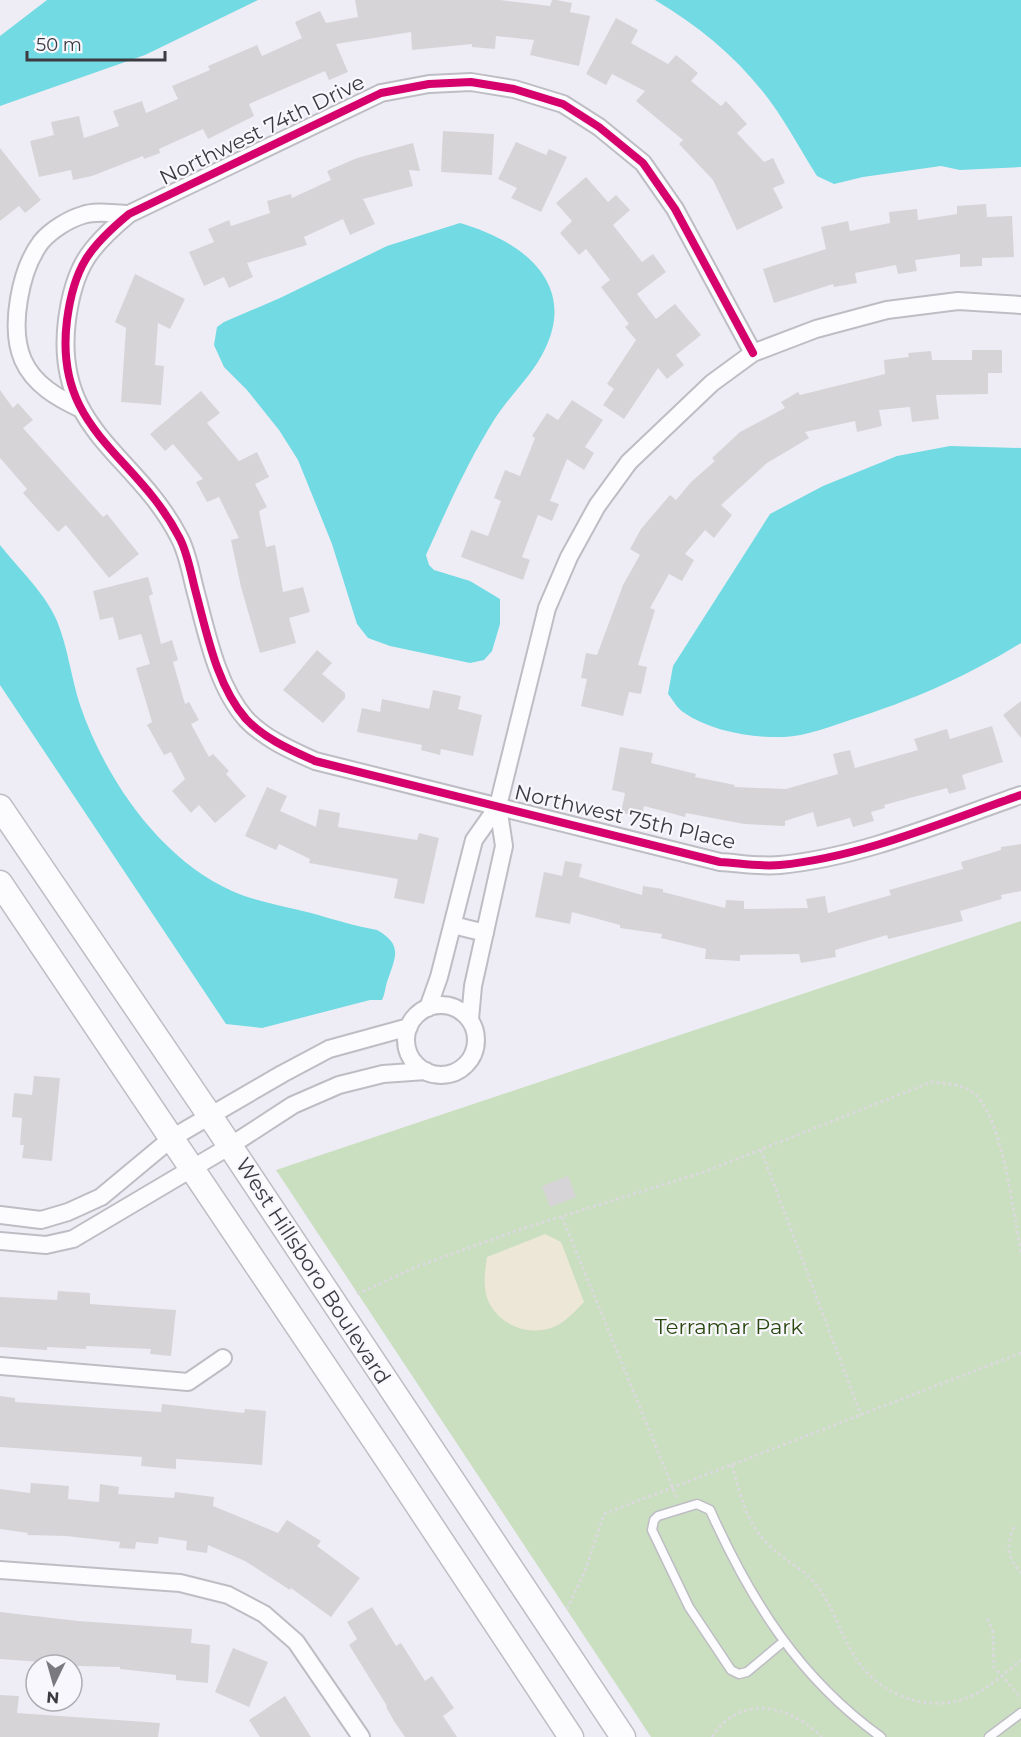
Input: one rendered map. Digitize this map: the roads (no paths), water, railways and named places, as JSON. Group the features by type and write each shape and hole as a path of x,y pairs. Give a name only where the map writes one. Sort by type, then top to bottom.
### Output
{"street":[{"name":"Northwest 74th Drive","path":"81,409 67,377 64,343 69,303 80,266 100,238 129,214 381,93 429,84 471,82 514,88 562,104 599,127 643,163 675,209 753,353"},
{"name":"Northwest 74th Drive","path":"81,409 48,390 34,378 17,344 18,315 24,282 42,241 66,222 86,214 129,214"},
{"path":"428,1008 453,925 474,840 498,806 547,608 569,557 597,506 629,462 668,422 712,383 753,353 816,329 887,310 958,301 1021,305"},
{"name":"Northwest 75th Place","path":"81,409 104,444 158,501 181,539 224,684 246,719 280,745 315,761 720,862 778,865 872,846 1021,795"},
{"path":"0,1241 46,1245 73,1239 230,1146 292,1105 339,1085 383,1074 426,1071 449,1074 469,1062 477,1040 470,1018 504,846 498,806"},
{"name":"West Hillsboro Boulevard","path":"0,807 210,1116 623,1737"},
{"name":"West Hillsboro Boulevard","path":"0,884 571,1737"},
{"path":"453,925 485,933"},
{"path":"426,1071 411,1057 406,1037 413,1018 428,1008 450,1006 470,1018"},
{"path":"0,1215 41,1220 68,1212 101,1197 172,1138 329,1049 409,1027"},
{"path":"0,1366 188,1382 222,1358"},
{"path":"0,1570 180,1583 228,1595 264,1614 296,1642 361,1737"}],"lane":[{"path":"783,1642 747,1672 740,1674 731,1670 689,1607 652,1530 654,1520 658,1516 697,1504 710,1510 755,1599 783,1642 836,1701 881,1737"},
{"path":"989,1737 1021,1713"}],"water":[{"path":"47,0 258,0 145,55 0,106 0,36"},
{"path":"655,0 1021,0 1021,167 960,170 941,166 863,177 834,184 817,176 776,110 732,57 703,32"},
{"path":"460,223 503,240 522,252 537,267 548,284 554,303 553,325 540,359 484,436 426,555 429,565 434,570 470,581 500,599 500,624 492,651 484,660 470,663 390,646 368,638 357,624 332,544 298,460 279,430 247,390 224,367 214,345 217,327 224,322 280,298 387,246"},
{"path":"950,446 1021,448 1021,643 979,667 917,696 801,735 771,737 731,732 694,719 679,708 668,694 673,666 770,514 823,486 897,456"},
{"path":"0,545 39,591 52,611 61,631 80,705 91,733 120,787 158,837 206,877 241,895 377,930 386,936 391,941 395,953 382,1000 370,1000 262,1028 226,1024 0,685"}],"park label":[{"name":"Terramar Park","path":"729,1327"}]}
